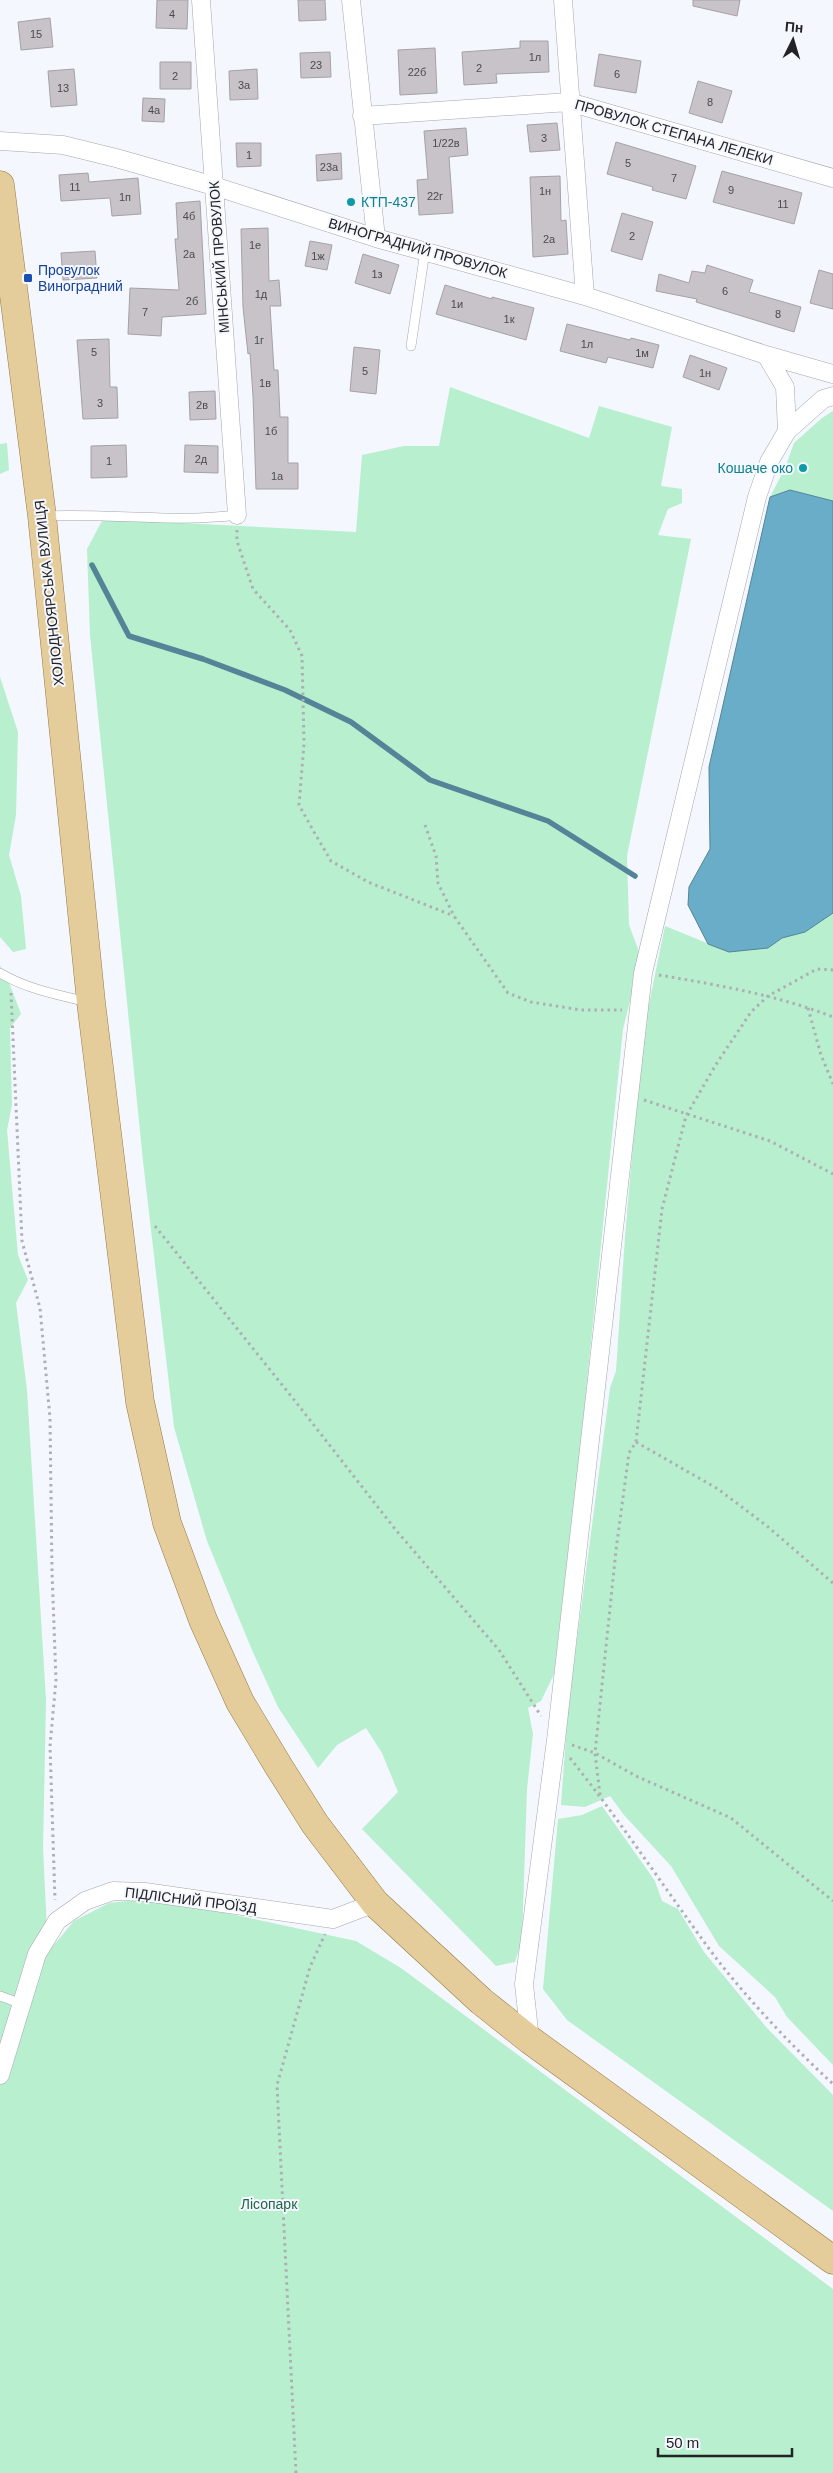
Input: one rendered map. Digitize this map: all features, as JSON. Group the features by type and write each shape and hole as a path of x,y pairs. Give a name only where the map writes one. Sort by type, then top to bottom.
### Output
{"main road":[{"name":"ХОЛОДНОЯРСЬКА ВУЛИЦЯ","path":"1,202 42,516 91,1002 140,1402 167,1523 203,1620 240,1702 315,1824 376,1903 467,1988 530,2040 833,2260"}],"street":[{"name":"МІНСЬКИЙ ПРОВУЛОК","path":"202,0 238,515"},
{"path":"351,0 376,238"},
{"path":"563,0 569,102 585,296"},
{"name":"ПРОВУЛОК СТЕПАНА ЛЕЛЕКИ","path":"362,116 569,102 833,178"},
{"name":"ВИНОГРАДНИЙ ПРОВУЛОК","path":"0,141 63,146 214,186 376,238 585,296 766,355 833,374"},
{"path":"766,355 785,387 787,432"},
{"path":"530,2040 524,1984 556,1740 643,972 757,498 769,462 787,432 823,400 833,396"},
{"name":"ПІДЛІСНИЙ ПРОЇЗД","path":"0,2075 37,1954 57,1921 85,1901 114,1891 145,1892 333,1919 376,1903"}],"lane":[{"path":"411,346 425,251"},
{"path":"42,516 85,514 207,519 238,515"},
{"path":"0,973 10,979 46,992 91,1002"},
{"path":"0,1996 22,2004"}],"path":[{"path":"238,515 237,541 253,589 290,630 302,656 304,744 299,804 330,860 368,882 454,916"},
{"path":"426,824 436,856 438,883 454,916 508,993 531,1002 581,1010 620,1011 640,1000"},
{"path":"601,1796 595,1752 616,1550 629,1453 636,1442 662,1208 686,1116 714,1066 746,1020 768,996 817,969 833,970"},
{"path":"643,972 727,986 808,1007 833,1017"},
{"path":"10,979 22,1241 40,1308 50,1418 52,1571 56,1680 50,1746 53,1873 57,1921"},
{"path":"808,1007 821,1055 833,1084"},
{"path":"629,1097 654,1103 686,1116 770,1141 833,1174"},
{"path":"155,1226 395,1529 499,1650 556,1740 601,1796 718,1960 796,2050 833,2084"},
{"path":"636,1442 718,1489 767,1526 833,1584"},
{"path":"556,1740 595,1752 636,1776 731,1818 833,1901"},
{"path":"296,2473 278,2085 310,1967 333,1919"}],"green space":[{"path":"450,387 589,438 599,406 672,427 661,486 682,489 682,503 668,509 658,535 691,539 627,856 629,925 641,957 623,1029 581,1440 554,1674 541,1701 528,1708 533,1734 527,1789 522,1940 515,1962 496,1966 362,1829 398,1792 382,1753 366,1728 337,1745 318,1768 278,1707 207,1541 174,1427 143,1161 90,635 87,549 103,519 356,532 362,455 404,446 439,446"},
{"path":"833,411 833,501 790,490 770,497 785,468 794,443 822,418"},
{"path":"7,443 9,470 0,474 0,444"},
{"path":"0,677 18,732 16,815 9,855 21,896 26,949 13,952 0,937"},
{"path":"833,913 833,2065 787,2017 775,1997 719,1946 671,1866 624,1815 610,1796 585,1807 561,1805 568,1709 610,1388 616,1371 642,1038 665,926 729,952 768,948 782,938 805,932"},
{"name":"Лісопарк","path":"0,966 5,972 21,1014 10,1028 12,1105 7,1130 18,1255 28,1280 16,1303 27,1390 46,1700 43,1848 48,1952 74,1921 109,1903 156,1898 356,1941 401,1968 833,2289 833,2473 0,2473"},
{"path":"602,1806 655,1881 662,1901 678,1909 704,1952 766,2027 833,2095 833,2211 567,2020 543,1989 558,1819 582,1815"}],"water":[{"path":"790,490 833,501 833,913 805,932 782,938 768,948 729,952 708,944 688,905 689,887 710,849 709,767 770,497"}],"building":[{"path":"157,0 188,0 187,29 156,28"},
{"path":"298,0 325,0 326,20 299,21"},
{"path":"693,0 740,0 737,16 693,6"},
{"path":"50,18 53,47 21,50 18,22"},
{"path":"520,41 548,41 549,72 496,74 497,83 464,85 462,52 520,48"},
{"path":"435,48 437,93 400,95 398,50"},
{"path":"330,52 331,77 301,78 300,53"},
{"path":"599,54 641,61 636,93 594,86"},
{"path":"160,62 191,62 191,89 160,89"},
{"path":"74,69 77,105 51,107 48,71"},
{"path":"257,69 258,99 230,100 229,71"},
{"path":"698,81 732,91 722,123 689,113"},
{"path":"143,98 165,99 164,122 142,121"},
{"path":"557,123 560,150 530,152 527,125"},
{"path":"466,128 468,155 449,157 453,213 419,215 417,180 428,179 424,131"},
{"path":"616,142 696,166 686,199 652,190 653,187 607,174"},
{"path":"236,143 261,143 261,166 237,167"},
{"path":"341,153 342,179 317,181 316,155"},
{"path":"722,171 802,193 794,224 713,202"},
{"path":"88,173 89,182 138,178 141,214 112,216 110,198 61,201 59,175"},
{"path":"560,176 561,221 566,220 568,254 533,257 530,177"},
{"path":"200,201 206,314 162,317 161,336 128,334 130,288 179,290 175,239 178,239 176,203"},
{"path":"622,213 653,222 642,260 611,251"},
{"path":"268,228 269,281 279,280 281,306 270,306 274,370 278,370 280,417 288,417 288,463 298,463 298,489 256,489 250,353 248,354 243,307 241,229"},
{"path":"310,241 332,245 327,270 305,266"},
{"path":"95,251 97,278 63,280 61,253"},
{"path":"363,254 399,265 390,294 355,283"},
{"path":"707,265 753,280 749,292 801,307 794,332 696,302 697,299 656,291 659,274 689,283 692,271 705,273"},
{"path":"819,270 833,274 833,309 810,303"},
{"path":"445,285 492,299 492,297 534,308 526,340 436,314"},
{"path":"567,324 630,340 631,338 659,345 653,368 608,357 606,363 560,351"},
{"path":"109,339 110,387 117,387 118,418 83,419 77,340"},
{"path":"354,347 380,350 376,394 350,391"},
{"path":"690,355 727,368 719,390 683,377"},
{"path":"215,391 216,419 190,420 189,392"},
{"path":"126,445 127,477 91,478 91,446"},
{"path":"185,445 218,446 218,473 184,472"}],"waterway":[{"path":"92,565 129,636 203,659 285,690 351,722 430,780 548,821 635,876"}],"place":[{"name":"КТП-437","path":"351,202"},
{"name":"Провулок Виноградний","path":"28,278"},
{"name":"Кошаче око","path":"803,468"}]}
